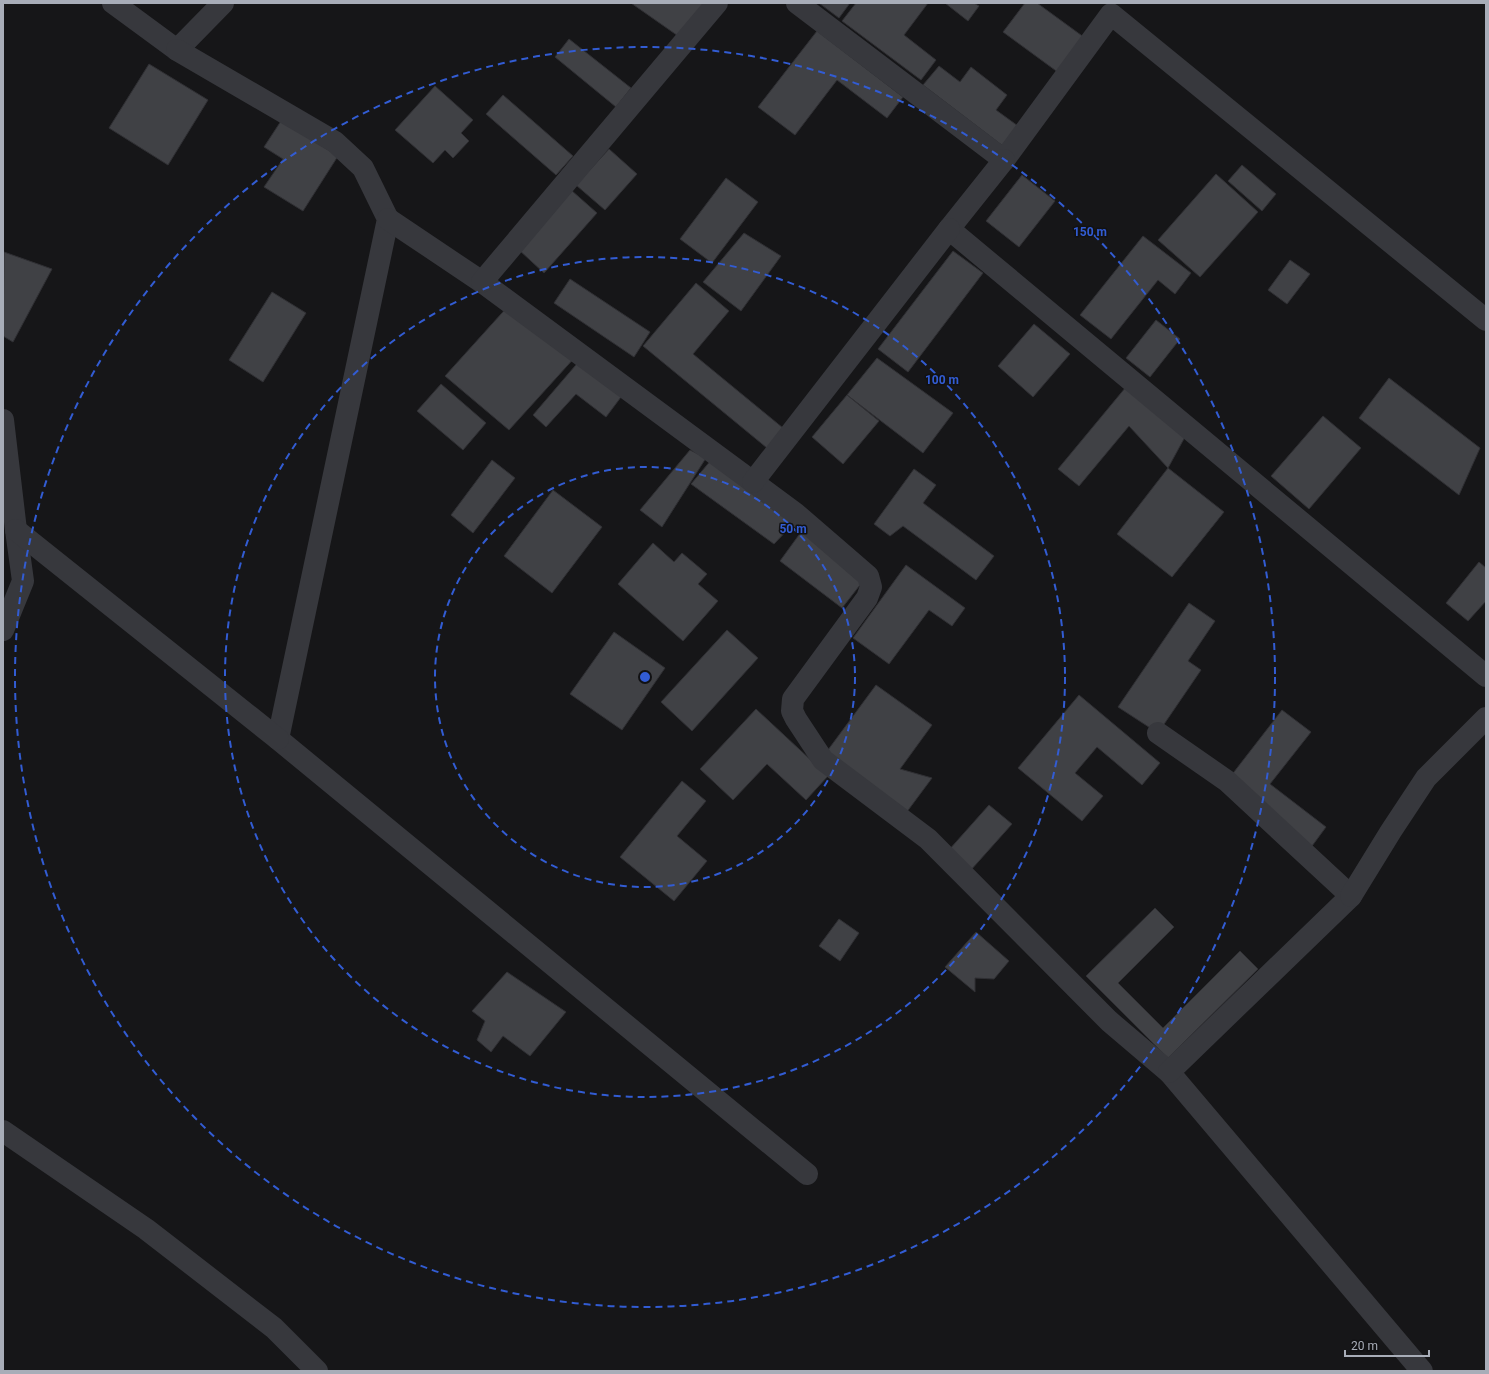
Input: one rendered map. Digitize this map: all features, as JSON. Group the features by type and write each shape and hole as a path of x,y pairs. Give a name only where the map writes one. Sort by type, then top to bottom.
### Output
{"street":[{"path":"113,3 177,50 335,142 364,168 388,219 482,282 795,513 868,576 871,587 867,598 793,699 792,711 796,720 823,760 928,839 1109,1021 1169,1072 1422,1371"},
{"path":"177,50 223,3"},
{"path":"482,282 717,3"},
{"path":"797,3 1004,160"},
{"path":"753,482 1004,160 1112,8 1486,320"},
{"path":"278,739 388,219"},
{"path":"949,229 1486,676"},
{"path":"3,420 23,581 3,630"},
{"path":"16,530 278,739 807,1174"},
{"path":"1169,1072 1351,896 1426,778 1486,718"},
{"path":"1158,734 1227,781 1351,896"},
{"path":"3,1131 146,1229 274,1328 317,1371"}],"building":[{"path":"631,3 705,3 681,38"},
{"path":"819,3 850,3 839,18"},
{"path":"856,3 928,3 904,35 936,60 921,80 842,21"},
{"path":"945,3 974,3 979,6 968,21"},
{"path":"1025,3 1037,3 1085,38 1059,73 1003,32"},
{"path":"817,31 903,97 887,118 837,80 795,135 758,107"},
{"path":"569,39 631,88 616,107 555,57"},
{"path":"149,64 208,100 168,165 109,128"},
{"path":"939,66 960,82 971,67 1007,95 996,110 1018,126 1003,146 923,85"},
{"path":"435,86 473,120 461,133 469,141 453,158 445,150 433,163 395,130"},
{"path":"503,95 573,156 556,175 486,114"},
{"path":"281,121 338,156 303,211 264,187 283,159 264,147"},
{"path":"609,149 637,174 605,210 576,185"},
{"path":"1242,165 1276,194 1262,211 1228,181"},
{"path":"1216,174 1258,212 1200,277 1158,240"},
{"path":"1022,175 1055,201 1019,247 986,221"},
{"path":"726,178 758,202 712,263 680,239"},
{"path":"571,190 597,213 544,273 518,249"},
{"path":"744,233 781,256 741,311 703,282"},
{"path":"1143,236 1191,273 1175,294 1158,280 1111,339 1080,315"},
{"path":"953,251 983,273 908,372 878,349"},
{"path":"4,252 52,269 13,342 3,336"},
{"path":"1290,260 1310,274 1287,304 1268,290"},
{"path":"570,279 650,332 634,357 554,303"},
{"path":"696,283 729,311 693,354 783,428 767,448 643,346"},
{"path":"272,292 306,313 263,382 229,360"},
{"path":"511,303 577,355 509,430 445,376"},
{"path":"1156,320 1180,339 1150,377 1126,358"},
{"path":"1034,324 1070,354 1033,397 998,366"},
{"path":"877,358 953,413 923,453 847,395"},
{"path":"581,359 624,393 606,417 576,394 546,427 533,415"},
{"path":"1389,378 1480,448 1459,495 1359,418"},
{"path":"441,384 486,423 463,450 417,411"},
{"path":"1126,387 1186,435 1168,468 1129,426 1079,486 1058,469"},
{"path":"847,395 879,421 843,464 812,437"},
{"path":"1323,416 1361,448 1309,509 1271,476"},
{"path":"690,450 706,458 662,527 640,510"},
{"path":"712,459 795,522 774,544 691,484"},
{"path":"492,460 515,478 473,533 451,515"},
{"path":"1168,468 1224,512 1172,577 1117,534"},
{"path":"914,469 936,485 923,503 994,556 976,580 903,526 890,536 874,524"},
{"path":"553,490 602,527 552,593 504,556"},
{"path":"804,528 867,576 842,608 780,561"},
{"path":"653,543 674,562 682,553 707,574 698,584 718,601 683,641 618,584"},
{"path":"1479,562 1486,568 1486,601 1468,621 1446,603"},
{"path":"906,565 965,608 952,626 929,610 889,664 853,638"},
{"path":"1189,603 1215,621 1188,661 1201,670 1158,733 1118,707"},
{"path":"727,630 758,658 692,731 661,702"},
{"path":"614,632 665,668 622,730 570,694"},
{"path":"876,685 932,725 900,769 932,778 906,813 825,754"},
{"path":"1079,695 1160,763 1142,785 1097,747 1075,773 1103,796 1082,821 1018,768"},
{"path":"756,709 828,776 806,800 767,764 733,800 700,769"},
{"path":"1282,710 1311,732 1270,784 1326,827 1312,846 1227,781"},
{"path":"682,781 706,801 677,836 707,861 674,901 620,857"},
{"path":"989,805 1012,824 970,871 948,851"},
{"path":"1155,908 1174,927 1118,983 1163,1028 1240,951 1258,969 1168,1058 1086,976"},
{"path":"839,919 859,933 840,961 819,946"},
{"path":"976,932 1009,961 994,979 975,978 975,992 945,967"},
{"path":"507,972 566,1012 530,1056 503,1036 491,1052 477,1040 485,1021 472,1011"}]}
